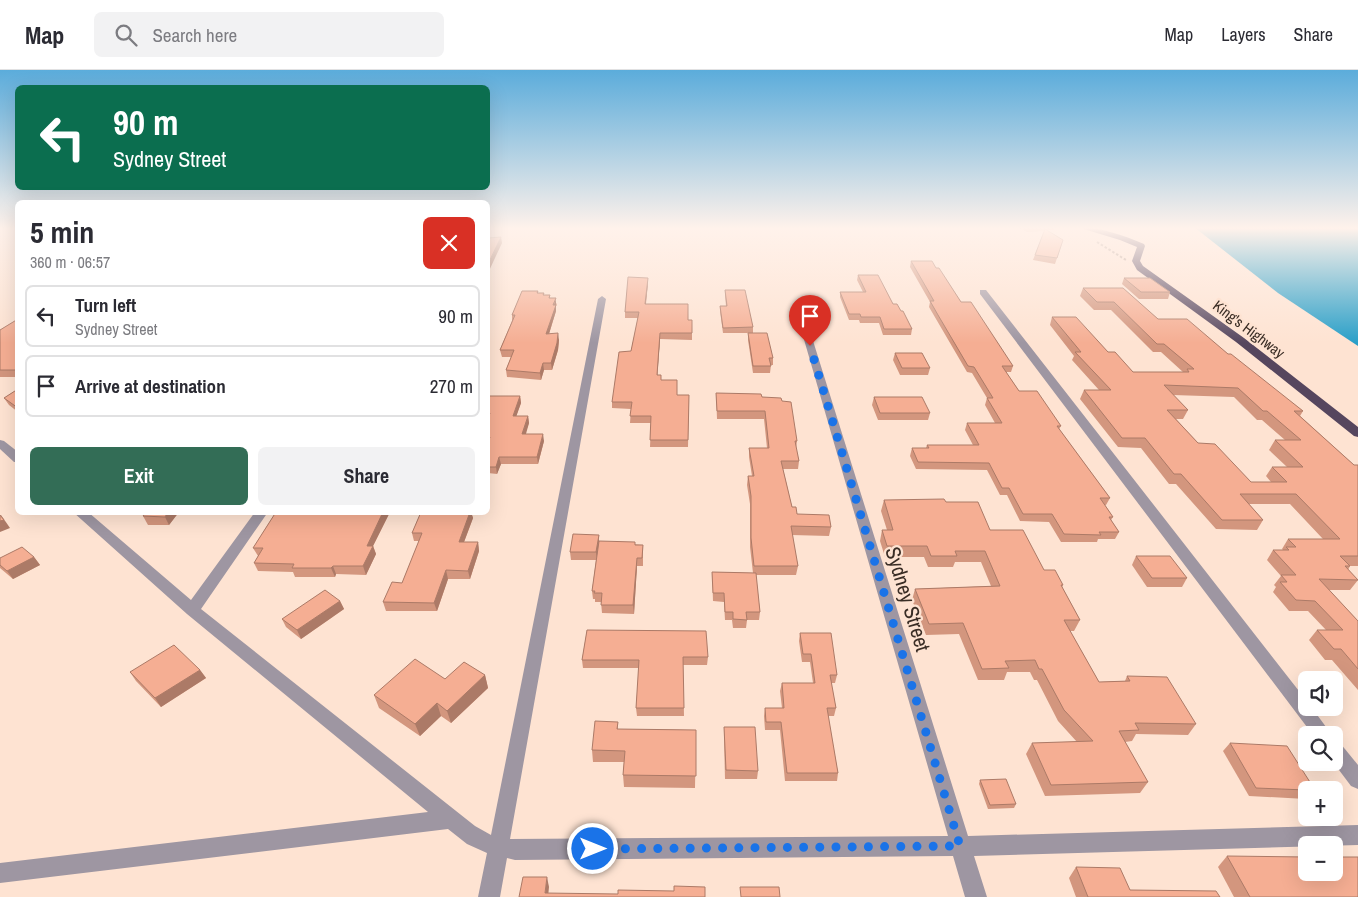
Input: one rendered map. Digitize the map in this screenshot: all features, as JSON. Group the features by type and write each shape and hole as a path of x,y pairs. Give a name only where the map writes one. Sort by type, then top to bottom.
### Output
{"highway":[{"name":"King's Highway","path":"1139,266 1240,340 1358,433"}],"street":[{"path":"983,292 1316,726"},
{"path":"489,897 602,300"},
{"name":"Sydney Street","path":"800,312 976,897"},
{"path":"0,443 15,456"},
{"path":"82,515 192,610 472,838 485,844 515,850 960,846 1358,835"},
{"path":"192,610 260,515"},
{"path":"1343,760 1358,780"},
{"path":"0,873 451,819"}],"water":[{"path":"1243,266 1358,266 1358,346 1278,293"}],"building":[{"path":"914,266 935,266 939,268 961,302 971,302 1013,366 1002,366 1019,391 1037,391 1061,426 1057,426 1110,498 1100,498 1113,517 1109,517 1119,532 1099,532 1101,535 1064,534 1052,514 1023,514 1009,488 1002,488 989,463 918,462 912,448 929,448 927,445 979,445 967,423 1002,423 987,398 993,398 974,367 968,366 930,301 934,301"},
{"path":"858,275 878,275 893,304 897,304 901,311 903,311 912,329 884,329 880,317 861,317 860,314 849,314 840,292 866,292"},
{"path":"628,277 648,278 645,304 688,304 688,320 692,320 692,333 660,333 657,375 661,375 661,380 677,380 677,395 689,395 688,440 650,440 651,416 630,416 632,402 612,402 619,352 631,351 639,312 625,312"},
{"path":"1124,278 1150,278 1170,292 1141,292"},
{"path":"1083,288 1123,288 1158,319 1187,319 1228,354 1231,354 1303,411 1294,411 1354,465 1358,465 1358,556 1340,556 1350,566 1345,566 1358,580 1319,579 1358,621 1358,669 1341,649 1334,649 1317,630 1343,630 1315,601 1296,600 1280,582 1287,582 1281,575 1296,575 1273,550 1289,550 1286,547 1296,547 1288,539 1340,539 1296,494 1240,494 1263,520 1222,520 1181,474 1174,474 1145,438 1122,438 1084,390 1111,390 1075,352 1081,352 1052,317 1076,317 1108,352 1115,352 1133,372 1189,372 1187,369 1194,369 1164,344 1157,344 1114,302 1097,302","holes":["1164,385 1238,388 1263,411 1267,411 1301,440 1275,440 1303,467 1272,467 1287,482 1251,482 1215,444 1198,443 1167,410 1188,410"]},
{"path":"725,290 745,290 753,327 723,328 720,306 727,306"},
{"path":"522,291 538,291 537,293 550,295 549,298 556,298 553,305 556,305 546,334 558,333 557,343 551,363 543,363 540,373 506,370 514,350 500,350 515,315 512,315"},
{"path":"15,321 15,370 0,370 0,330"},
{"path":"748,333 767,333 773,358 769,358 771,366 753,366"},
{"path":"895,353 922,353 930,368 902,368"},
{"path":"15,391 15,406 4,398"},
{"path":"716,393 761,394 762,397 781,398 782,401 791,402 799,461 781,461 792,507 796,507 797,514 829,515 831,527 791,526 798,566 754,566 751,538 751,496 748,476 754,476 749,448 769,448 765,411 717,411"},
{"path":"490,396 520,396 513,416 528,416 522,434 543,434 537,457 499,457 496,467 490,467"},
{"path":"874,397 922,397 930,413 880,413"},
{"path":"944,499 946,502 978,502 990,530 1023,530 1044,570 1055,570 1063,585 1061,585 1080,620 1064,620 1099,682 1130,681 1127,676 1167,677 1196,724 1135,723 1139,730 1119,731 1148,782 1051,785 1032,743 1093,741 1064,710 1042,669 1039,669 1035,660 1005,661 1009,668 982,669 963,623 929,624 915,589 1000,586 985,551 955,551 957,556 931,556 927,546 887,546 882,530 893,530 884,500"},
{"path":"144,515 166,515 165,517"},
{"path":"274,515 382,515 367,546 373,546 363,566 292,568 294,564 254,563 263,548 253,548"},
{"path":"420,515 469,515 459,542 478,542 468,571 446,570 434,603 383,602 392,582 402,583 422,533 412,533"},
{"path":"573,534 599,535 596,552 570,552"},
{"path":"599,541 635,542 635,545 643,545 642,558 637,558 633,605 601,605 602,593 594,593 595,591 592,591"},
{"path":"22,547 34,557 7,571 0,565 0,558"},
{"path":"1136,556 1170,556 1187,578 1152,578"},
{"path":"712,572 756,573 760,612 746,612 747,620 733,619 733,612 725,612 724,593 713,593"},
{"path":"325,590 340,601 297,630 282,619"},
{"path":"587,630 706,631 708,657 683,657 684,708 636,708 639,660 582,660"},
{"path":"800,633 831,633 837,675 830,675 836,708 827,708 838,773 787,773 781,722 766,722 765,708 784,708 782,683 815,683 811,654 803,654"},
{"path":"174,645 200,670 155,698 130,672"},
{"path":"415,659 445,679 464,662 485,675 447,711 437,703 415,724 374,695"},
{"path":"595,721 618,722 617,729 696,730 696,776 623,775 625,751 592,750"},
{"path":"724,727 755,727 758,771 726,770"},
{"path":"1230,743 1287,746 1298,763 1298,771 1303,771 1309,781 1298,781 1298,789 1256,788"},
{"path":"1006,779 1016,804 990,805 980,780"},
{"path":"1227,856 1298,857 1298,881 1343,881 1343,857 1358,857 1358,897 1250,897"},
{"path":"1076,867 1120,868 1130,890 1216,891 1220,897 1088,897"},
{"path":"523,877 547,877 545,893 618,894 618,890 674,891 674,886 705,887 705,897 519,897"},
{"path":"740,887 779,887 780,897 741,897"}],"route":[{"path":"593,849 960,846 810,346"}]}
